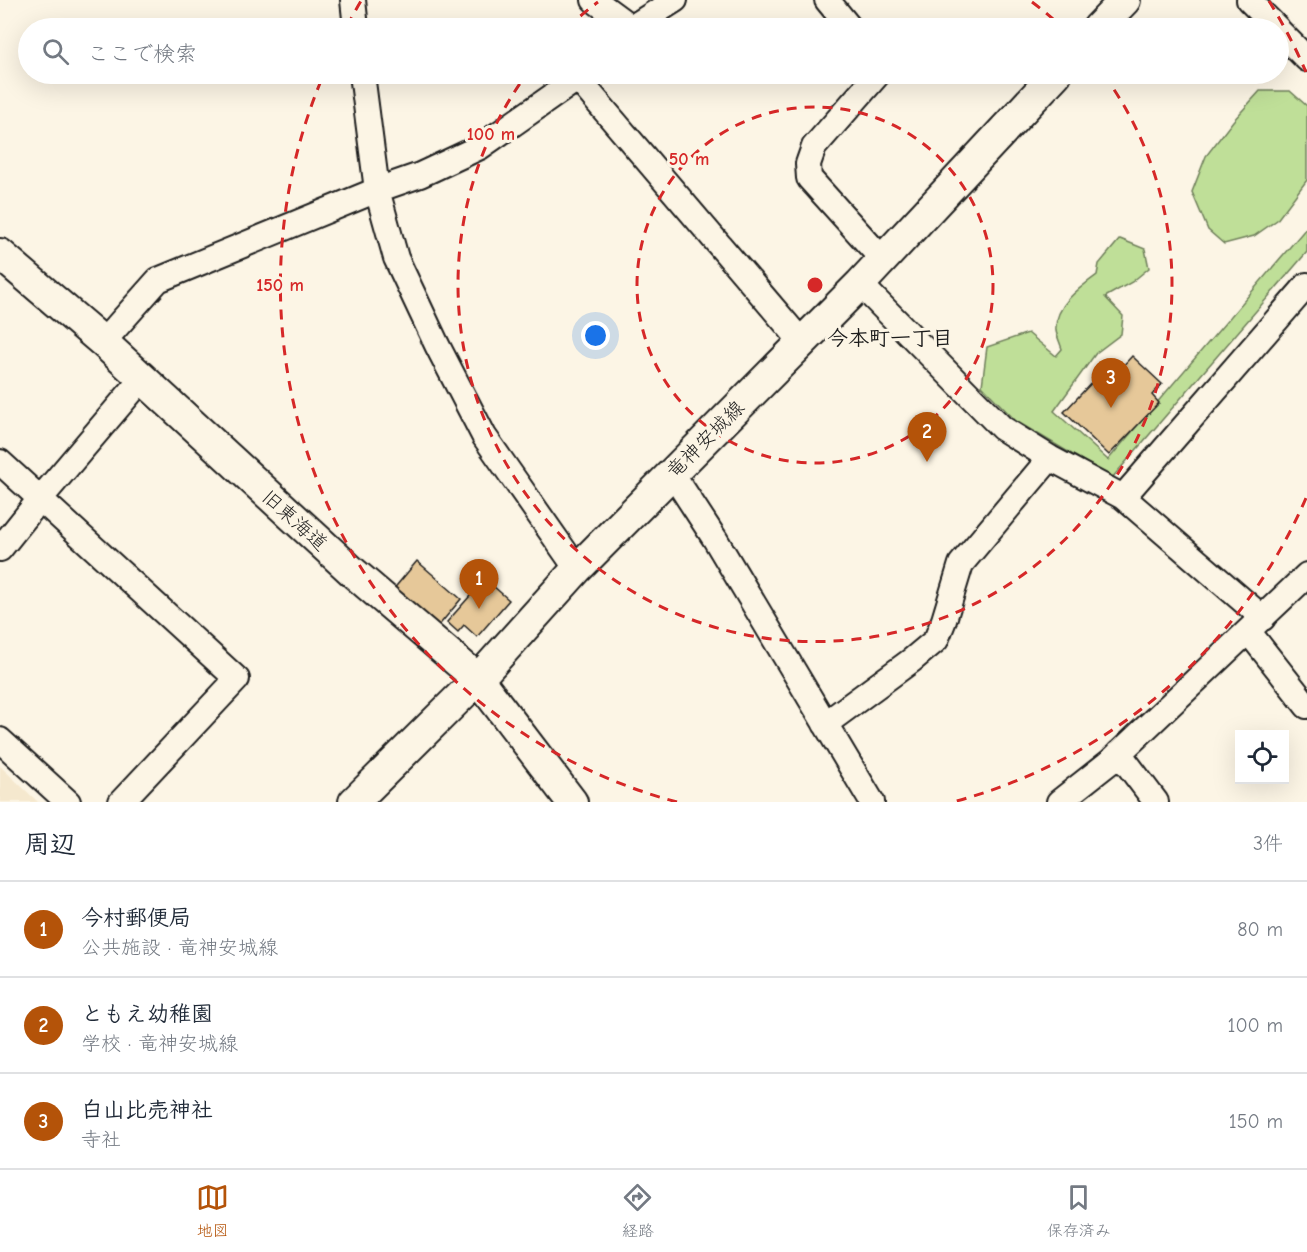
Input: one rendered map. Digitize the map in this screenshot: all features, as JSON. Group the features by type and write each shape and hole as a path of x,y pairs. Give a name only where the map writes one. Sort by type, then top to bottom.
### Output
{"street":[{"path":"353,0 356,18"},
{"path":"594,0 618,18"},
{"path":"647,18 675,0"},
{"path":"827,0 842,18"},
{"path":"1108,18 1125,0"},
{"path":"1249,0 1267,18"},
{"path":"1289,40 1307,59"},
{"path":"363,84 377,190 396,258 437,345 484,436 577,569"},
{"path":"103,342 158,280 377,190 420,176 480,147 570,84"},
{"path":"588,84 801,341"},
{"path":"869,84 814,147 808,164 809,178 883,260"},
{"name":"竜神安城線","path":"354,802 478,679 577,569 860,284 1047,84"},
{"name":"旧東海道","path":"0,254 103,342 355,574 478,679 572,802"},
{"path":"860,284 1002,428 1050,458 1123,497 1256,624 1307,706"},
{"path":"1123,497 1307,285"},
{"path":"0,549 142,379"},
{"path":"825,724 936,640 961,564 1050,458"},
{"path":"0,462 237,680 121,802"},
{"path":"672,473 715,539 872,802"},
{"path":"1074,798 1307,575"},
{"path":"0,740 68,802"},
{"path":"1119,753 1156,802"}],"shaded area":[{"path":"0,766 38,802 0,802"}],"green space":[{"path":"1260,91 1290,91 1307,106 1307,180 1277,220 1254,236 1224,244 1208,230 1192,192 1206,156"},
{"path":"1307,227 1307,252 1112,478 1016,421 982,386 987,347 1028,333 1056,356 1062,349 1056,331 1056,322 1069,298 1097,275 1099,264 1120,239 1145,249 1149,268 1132,282 1105,297 1123,316 1121,334 1096,353 1054,411 1108,460"}],"building":[{"path":"1132,356 1162,384 1152,395 1159,403 1109,455 1064,412 1112,361 1120,369"},
{"path":"417,561 461,599 436,629 392,591"},
{"path":"485,579 509,600 477,637 464,625 458,632 447,622"}],"place":[{"name":"白山比売神社","path":"1111,408"},
{"name":"ともえ幼稚園","path":"927,462"},
{"name":"今村郵便局","path":"479,609"}],"district":[{"name":"今本町一丁目","path":"890,338"}]}
